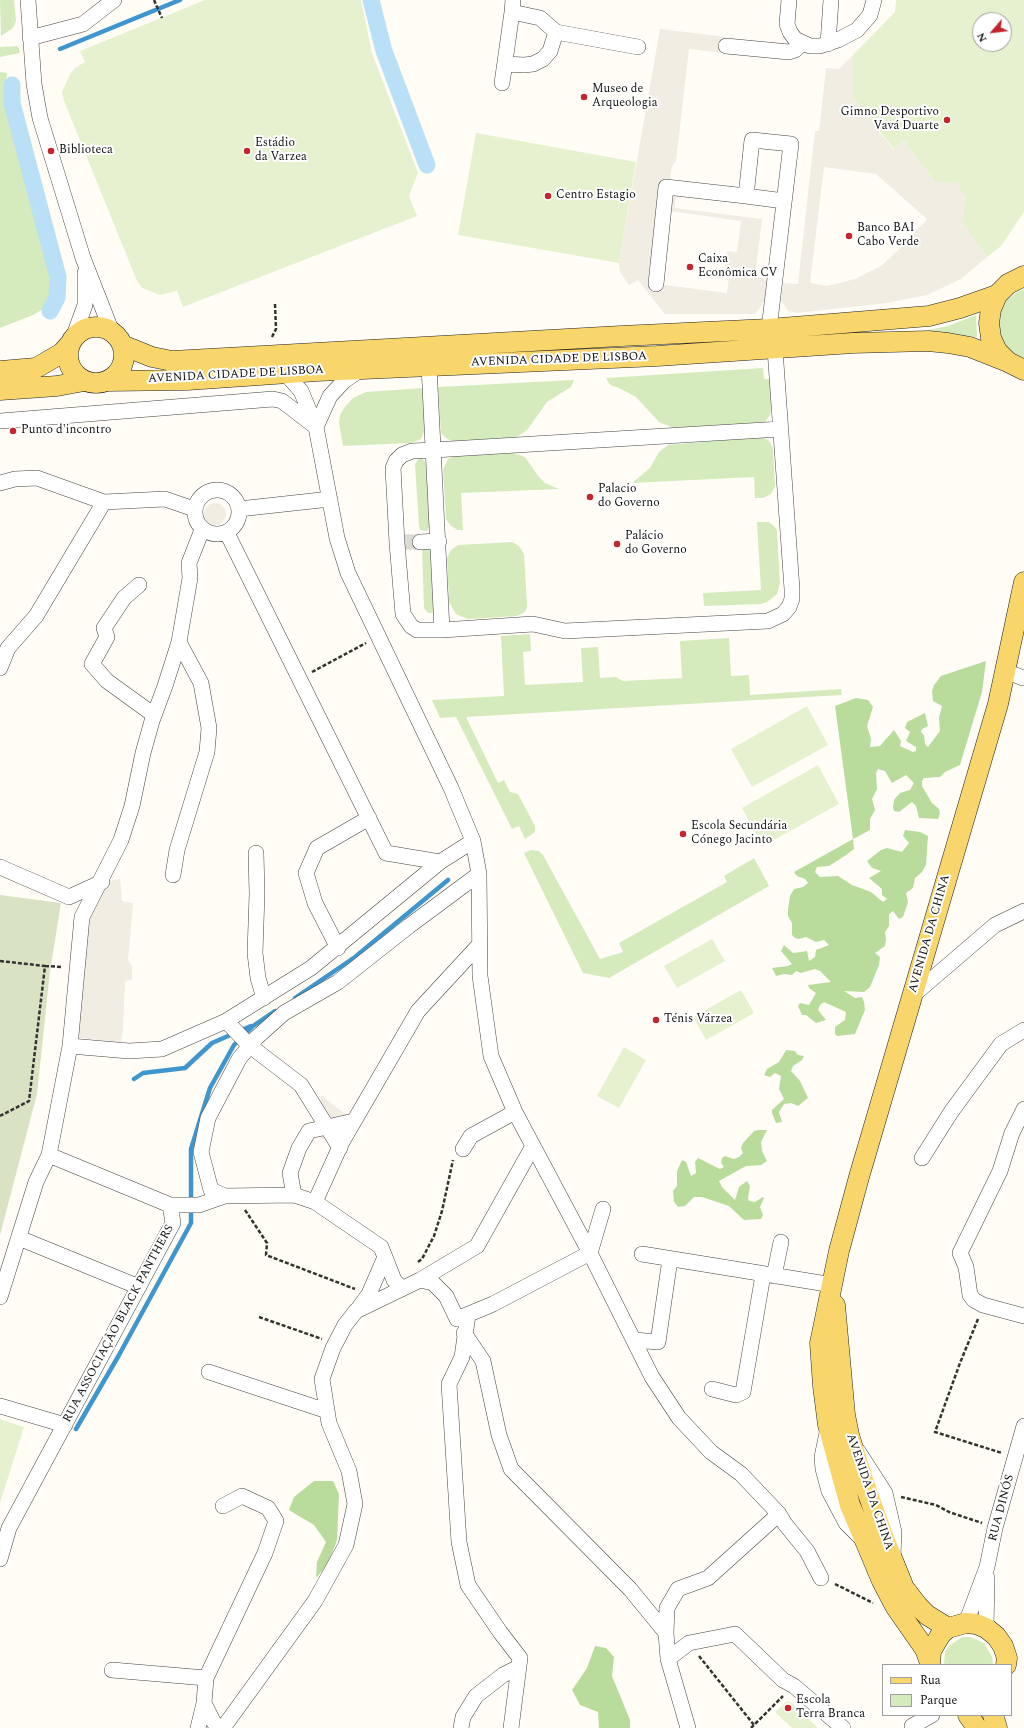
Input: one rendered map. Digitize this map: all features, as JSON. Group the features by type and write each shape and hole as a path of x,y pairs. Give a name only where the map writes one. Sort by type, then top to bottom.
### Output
{"main road":[{"path":"1024,261 1010,285 991,309 989,323 991,338 997,351 1016,366 1024,386"},
{"name":"AVENIDA CIDADE DE LISBOA","path":"117,338 152,357 172,361 769,329 929,316 960,308 1010,285"},
{"path":"0,371 36,368 62,353 80,332 96,326 117,338 124,353 123,362 118,373 108,381 96,383 84,381 57,386 0,390"},
{"path":"71,341 68,362 72,370 84,381"},
{"name":"AVENIDA CIDADE DE LISBOA","path":"108,381 187,380 285,373 775,349 853,343 928,341 970,347 1016,366"},
{"name":"AVENIDA DA CHINA","path":"929,1663 924,1649 895,1606 864,1541 842,1479 828,1425 820,1343 839,1251 911,998 986,749 1014,675 1024,582"},
{"name":"AVENIDA DA CHINA","path":"833,1285 842,1392 849,1435 862,1477 904,1588 927,1615 957,1626"},
{"path":"929,1663 935,1642 957,1626 976,1624 986,1628 996,1636 1003,1646 1007,1658 1006,1664"},
{"path":"969,1716 977,1728"},
{"path":"993,1716 997,1728"}],"street":[{"path":"28,0 34,84 40,118 83,258 117,338"},
{"path":"30,38 83,24 114,0"},
{"path":"789,0 787,24 795,39 802,44 810,46 828,44 848,36 865,23 870,15 874,0"},
{"path":"828,44 831,0"},
{"path":"502,83 512,6 540,18 556,32 638,47"},
{"path":"505,64 533,64 543,59 550,52 556,32"},
{"path":"726,46 789,52 795,50 802,44"},
{"path":"746,196 752,140 791,144 769,329"},
{"path":"656,284 666,187 784,201"},
{"path":"71,341 85,305 86,278 83,258"},
{"path":"775,349 781,429 792,589 792,600 784,614 776,619 768,621 565,631 533,624 442,630 417,630 406,620 403,614 407,542 394,468 396,462 407,453 434,450 781,429"},
{"path":"429,366 439,541 442,630"},
{"path":"316,427 330,396 344,381 360,370"},
{"path":"285,373 292,378 301,391 316,427 338,538 348,572 451,788 473,842 479,874 480,976 491,1056 515,1112 590,1253 652,1377 679,1418 710,1452 741,1474 779,1514 785,1524 807,1551 821,1578"},
{"path":"0,421 273,399 282,401 316,427"},
{"path":"0,483 14,479 38,478 104,502 165,499 194,509"},
{"path":"213,490 227,492 233,497 239,509 237,523 227,532 214,535 202,530 194,516 194,509 201,496 213,490"},
{"path":"239,509 330,499"},
{"path":"0,668 4,650 36,616 104,502"},
{"path":"1,1289 19,1238 36,1182 48,1155 70,1046 82,917 102,882 121,840 132,806 142,753 154,715 166,686 179,642 190,578 188,563 202,530"},
{"path":"227,532 386,853 440,862"},
{"path":"407,542 439,541"},
{"path":"139,585 124,598 104,628 107,637 92,664 107,681 154,715"},
{"path":"173,875 177,850 207,752 209,728 201,683 179,642"},
{"path":"338,948 314,903 306,872 317,848 369,818"},
{"path":"70,1046 130,1051 162,1049 226,1021 311,968 338,948 440,862 473,842"},
{"path":"256,853 257,894 255,953 258,978 264,998"},
{"path":"0,867 69,897 102,882"},
{"path":"231,1196 212,1190 201,1152 208,1118 239,1060 256,1038 284,1013 338,982 408,926 479,874"},
{"path":"911,998 995,925 1024,911"},
{"path":"315,1202 354,1121 418,1011 479,945"},
{"path":"226,1021 250,1046 301,1085 340,1148"},
{"path":"922,1158 951,1112 1001,1044 1024,1030"},
{"path":"1024,1109 1012,1133 1000,1171 960,1252 966,1267 970,1295 974,1300 983,1306 1024,1316"},
{"path":"463,1149 471,1136 515,1112"},
{"path":"294,1195 290,1173 299,1148 310,1131 354,1121"},
{"path":"356,1311 420,1280 477,1246 532,1146"},
{"path":"48,1155 176,1205 199,1205 231,1196 294,1195 315,1202 381,1247 394,1280 402,1289"},
{"name":"RUA ASSOCIAÇÃO BLACK PANTHERS","path":"0,1559 9,1528 173,1223 176,1205"},
{"path":"420,1280 433,1283 446,1296 457,1319 468,1315 590,1253 603,1209"},
{"path":"19,1238 139,1287"},
{"path":"712,1389 736,1395 743,1392 769,1276 781,1242"},
{"path":"642,1254 769,1276 833,1285"},
{"path":"223,1728 315,1601 346,1545 355,1504 350,1471 329,1424 322,1378 345,1325 369,1294 385,1257"},
{"path":"634,1340 658,1342 670,1259"},
{"path":"468,1315 464,1333 462,1357 449,1384 459,1542 468,1584 500,1632 520,1658 511,1728"},
{"path":"464,1333 483,1361 499,1435 511,1469 630,1589 666,1633"},
{"path":"209,1372 327,1411"},
{"path":"0,1406 65,1425"},
{"name":"RUA DINÓS","path":"987,1567 995,1528 1024,1426"},
{"path":"849,1435 885,1493 894,1532 893,1561"},
{"path":"198,1728 204,1703 206,1678 265,1553 276,1521 268,1508 242,1496 223,1506"},
{"path":"688,1728 668,1659 666,1608 678,1589 708,1578 779,1514"},
{"path":"957,1626 987,1567"},
{"path":"986,1628 987,1567"},
{"path":"668,1659 689,1643 735,1634 783,1680 794,1686 843,1728"},
{"path":"461,1728 463,1717 476,1696 503,1675 519,1667"},
{"path":"112,1670 206,1678"},
{"path":"204,1703 213,1722 218,1728"},
{"path":"913,1723 930,1716"}],"path":[{"path":"154,0 162,18"},
{"path":"267,356 266,348 276,329 275,304"},
{"path":"299,678 379,637"},
{"path":"0,961 44,966 29,1101 0,1116"},
{"path":"416,1263 422,1259 434,1236 442,1211 455,1152 463,1149"},
{"path":"231,1196 267,1243 266,1255 369,1294"},
{"path":"983,1306 960,1363 935,1432 1015,1458"},
{"path":"259,1317 336,1343"},
{"path":"885,1493 936,1505 949,1512 995,1528"},
{"path":"821,1578 880,1606"},
{"path":"689,1643 754,1725"},
{"path":"751,1728 780,1698"}],"green space":[{"path":"0,0 14,0 16,21 13,28 1,36"},
{"name":"Estádio da Varzea","path":"205,0 361,0 372,53 418,173 409,196 417,216 183,307 177,291 160,295 142,288 137,281 64,101 62,92 70,74 75,68 85,62 80,51"},
{"name":"Gimno Desportivo Vavá Duarte","path":"896,0 1024,0 1024,212 1001,246 987,257 962,222 965,196 934,181 904,141 894,149 853,98 853,55 895,12"},
{"path":"18,46 20,53 0,57 0,47"},
{"path":"0,72 7,73 6,86 8,108 51,272 53,293 47,306 40,311 0,328"},
{"name":"Centro Estagio","path":"476,133 636,162 619,263 458,235"},
{"path":"1024,289 1024,360 1012,353 1004,345 999,334 998,322 1001,310 1007,300"},
{"path":"976,315 977,337 914,333 948,326"},
{"path":"763,368 764,379 771,379 772,402 770,415 765,422 676,429 659,422 636,397 610,385 606,378"},
{"path":"574,380 571,387 547,402 527,430 517,437 453,442 441,433 438,387"},
{"path":"424,388 425,429 421,439 411,443 343,446 339,423 340,415 353,398 366,392"},
{"path":"762,437 769,441 773,448 775,486 771,494 763,498 755,498 754,477 632,483 650,468 659,452 668,445"},
{"path":"511,452 525,457 538,476 545,483 559,489 461,493 463,530 458,530 451,526 446,519 443,469 448,459 455,455"},
{"path":"419,458 422,458 426,463 430,526 427,531 420,530 419,526 415,464"},
{"path":"757,522 769,522 777,530 780,584 777,594 767,602 761,604 704,606 703,593 761,590"},
{"path":"512,542 519,546 524,554 527,606 525,612 517,616 468,619 456,614 449,602 447,558 451,550 458,545"},
{"path":"422,548 430,548 434,611 432,613 428,613 424,608"},
{"path":"530,634 531,651 523,652 525,685 583,682 581,648 598,647 600,678 616,677 623,681 682,678 680,641 729,638 731,676 749,675 750,695 841,689 842,695 466,717 498,783 504,780 510,792 518,794 535,826 535,832 525,839 519,826 512,829 456,717 440,718 432,700 504,696 501,636"},
{"path":"986,661 982,692 960,765 945,772 940,777 924,778 922,781 922,786 932,803 939,809 940,813 938,819 919,818 916,806 912,802 899,812 894,811 894,800 900,793 910,790 914,783 906,775 892,783 885,771 878,769 876,773 877,789 872,799 875,810 870,819 870,830 853,839 835,706 856,698 868,700 873,707 867,726 871,739 870,747 880,746 894,730 901,741 900,746 913,752 916,751 916,747 906,741 910,732 905,728 907,722 925,713 928,726 922,729 921,732 924,735 925,744 928,747 940,731 939,718 942,706 933,701 932,691 934,685 941,676"},
{"path":"807,706 828,745 752,787 731,749"},
{"path":"818,765 839,804 763,846 742,808"},
{"path":"905,830 920,832 928,836 926,865 922,872 915,878 913,888 906,893 908,902 903,917 899,919 893,911 889,914 889,926 885,932 885,946 875,953 880,957 879,965 870,987 864,992 844,991 855,998 862,997 864,1002 865,1010 855,1034 837,1036 835,1034 835,1027 845,1020 846,1012 824,1002 820,1005 818,1010 826,1020 816,1023 806,1015 802,1015 798,1006 800,1003 809,1005 816,993 809,988 808,985 831,982 820,971 815,969 801,973 796,971 792,975 784,974 776,976 772,968 792,964 781,951 784,945 793,953 807,951 809,961 815,957 816,950 829,945 824,940 816,942 806,937 799,939 795,938 792,935 792,923 788,916 790,896 794,889 803,887 808,883 805,879 797,876 794,872 853,839 854,849 829,866 817,867 815,872 820,877 838,876 852,885 871,892 883,902 887,899 882,895 882,889 869,878 881,871 872,868 867,861 881,850 887,848 902,852 909,843 903,836"},
{"path":"531,850 539,851 543,855 600,959 623,952 619,943 727,882 724,876 754,858 769,886 609,978 583,973 524,853"},
{"path":"0,895 61,903 50,971 37,1094 0,1235"},
{"path":"712,939 725,961 677,988 664,966"},
{"path":"741,990 754,1013 706,1040 693,1017"},
{"path":"624,1047 646,1060 619,1108 597,1096"},
{"path":"786,1050 795,1051 798,1055 804,1056 802,1060 793,1066 791,1071 800,1081 808,1098 798,1106 791,1103 784,1104 779,1112 782,1122 776,1123 772,1110 784,1099 779,1089 781,1076 775,1073 770,1077 764,1075 767,1069 779,1062"},
{"path":"767,1130 761,1142 762,1151 767,1161 761,1165 746,1166 719,1181 722,1187 735,1200 739,1187 747,1181 750,1186 749,1201 755,1202 763,1197 764,1198 760,1207 763,1215 761,1219 744,1220 729,1206 702,1197 694,1197 685,1206 678,1207 674,1202 673,1191 677,1186 677,1171 682,1160 686,1162 691,1176 696,1173 695,1162 698,1158 720,1169 724,1167 721,1163 722,1158 725,1156 734,1159 739,1157 743,1153 741,1148 743,1143 754,1131"},
{"path":"0,1419 24,1427 0,1503"},
{"path":"314,1481 333,1481 339,1494 337,1540 328,1564 316,1578 317,1562 326,1542 314,1525 289,1510 294,1497"},
{"path":"962,1637 970,1637 984,1643 992,1657 993,1664 944,1664 945,1652 949,1646"},
{"path":"595,1646 606,1648 614,1657 612,1676 630,1720 630,1728 599,1728 598,1712 580,1705 572,1690 587,1668"},
{"path":"787,1701 792,1703 818,1728 792,1728 775,1712"}],"shaded area":[{"path":"660,29 727,37 725,53 689,49 676,161 672,166 670,180 663,180 650,283 727,293 730,268 725,267 727,251 737,252 741,221 669,211 671,197 676,193 675,208 762,219 755,277 769,279 767,298 755,314 665,314 638,280 629,285 620,272 619,263"},
{"path":"853,55 853,98 893,149 904,141 934,181 957,183 965,196 962,222 987,257 961,279 927,295 887,303 797,313 788,311 781,300 783,283 798,284 815,131 819,131 826,68 839,69","holes":["824,167 876,174 927,219 908,240 916,248 904,245 881,266 855,279 827,286 810,283"]},
{"path":"215,503 223,506 226,514 223,522 215,525 207,522 204,514 207,506"},
{"path":"120,879 122,901 133,903 128,960 132,966 132,980 125,981 123,1030 121,1042 71,1037 82,917 102,882"},
{"path":"321,1095 354,1121 340,1148 309,1131 318,1114"}],"waterway":[{"path":"60,49 180,0"},
{"path":"371,0 384,51 427,165"},
{"path":"12,85 12,103 58,277 57,298 50,311"},
{"path":"295,998 355,957 448,880"},
{"path":"76,1429 119,1355 191,1223 191,1149 210,1088 234,1045 253,1026 275,1011"},
{"path":"134,1079 143,1073 185,1068 212,1043 251,1026"}],"tunnel":[{"path":"405,542 420,542"}],"place":[{"name":"Museo de Arqueologia","path":"584,97"},
{"name":"Gimno Desportivo Vavá Duarte","path":"947,120"},
{"name":"Biblioteca","path":"51,151"},
{"name":"Estádio da Varzea","path":"247,151"},
{"name":"Centro Estagio","path":"548,196"},
{"name":"Banco BAI Cabo Verde","path":"849,236"},
{"name":"Caixa Econômica CV","path":"690,267"},
{"name":"Punto d'incontro","path":"13,431"},
{"name":"Palacio do Governo","path":"590,497"},
{"name":"Palácio do Governo","path":"617,544"},
{"name":"Escola Secundária Cónego Jacinto","path":"683,834"},
{"name":"Ténis Várzea","path":"656,1020"},
{"name":"Escola Terra Branca","path":"788,1708"}]}
